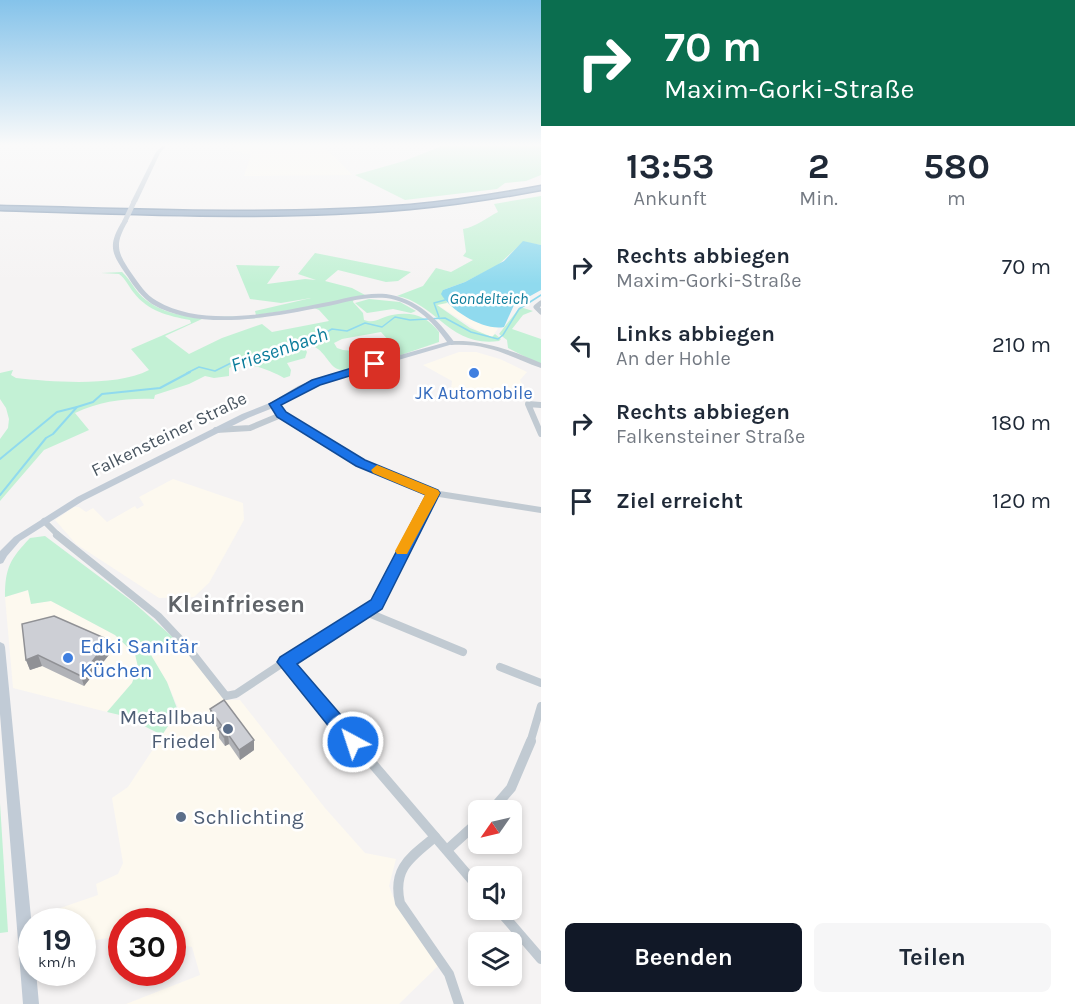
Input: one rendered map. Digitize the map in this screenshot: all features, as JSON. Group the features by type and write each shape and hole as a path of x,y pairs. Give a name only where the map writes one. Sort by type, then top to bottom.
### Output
{"highway":[{"path":"0,210 235,213 344,211 447,203 522,191"},
{"path":"0,210 225,216 346,215 453,206 540,191"}],"main road":[{"path":"139,191 113,249 118,260 150,299 178,313 257,316 376,296 403,300 436,322 451,343"},
{"name":"Falkensteiner Straße","path":"0,560 16,539 44,521 118,478 216,430 275,404 316,382 451,343"},
{"path":"0,647 31,1004"}],"street":[{"path":"541,303 536,308 541,312"},
{"path":"451,343 468,342 496,347 541,366"},
{"path":"275,404 281,415 360,463 433,493 541,510"},
{"path":"541,405 528,404 541,434"},
{"path":"216,430 250,429 264,426 281,415"},
{"path":"44,521 70,547 147,606 189,647 226,696 236,694 331,631 376,605 433,493"},
{"path":"369,610 372,614 463,652"},
{"path":"286,662 468,875"},
{"path":"500,667 541,683"},
{"path":"501,800 515,785 519,776 541,706"},
{"path":"447,850 468,831"},
{"path":"435,837 402,869 396,881 396,892 400,903 449,974 459,1004"},
{"path":"507,920 541,959"}],"shaded area":[{"path":"447,303 467,316 498,328 497,330 492,337 483,334 436,304"},
{"path":"459,352 476,352 500,359 527,372 520,380 524,388 451,389 452,381 423,365"},
{"path":"173,479 243,503 244,520 209,583 194,597 159,598 76,544 55,520 74,507 79,507 86,512 93,508 107,522 135,506 137,509 144,505 139,497"},
{"path":"29,590 31,604 51,601 115,635 135,654 138,667 132,683 107,712 13,688 5,597"},
{"path":"176,640 186,649 226,700 240,700 325,808 365,853 396,859 389,886 395,902 440,964 399,1004 126,1004 172,986 186,986 186,980 200,975 192,947 186,946 186,908 108,908 108,938 96,940 96,908 60,908 98,895 96,884 118,874 123,863 112,798 128,787 179,710 167,682 150,655"}],"green space":[{"path":"387,191 481,191 405,200"},
{"path":"541,196 541,245 523,242 498,265 465,282 443,290 447,303 437,305 470,328 492,337 495,334 501,339 499,341 468,338 455,332 411,300 397,296 423,286 436,268 451,272 473,260 463,256 466,252 463,229 498,212 494,204"},
{"path":"315,253 411,272 398,281 386,282 338,270 325,281 352,288 365,295 354,298 353,302 363,313 364,320 375,321 388,316 412,314 429,322 439,332 439,342 398,356 385,348 389,341 381,332 342,339 334,343 337,348 376,353 381,361 344,370 334,367 322,352 310,344 304,347 307,352 305,358 287,363 291,370 290,376 284,378 249,365 235,366 229,368 229,376 214,378 205,376 155,395 154,399 114,401 85,409 75,413 89,430 44,450 0,501 0,439 8,428 9,419 0,399 0,373 13,370 11,375 16,378 66,382 120,379 149,370 131,349 191,323 190,320 166,314 146,304 119,274 101,273 122,272 146,300 174,313 204,317 264,318 202,319 165,336 189,354 222,338 262,324 272,332 329,321 319,310 312,307 256,315 255,311 311,298 281,303 250,299 236,265 280,266 267,284 305,279 316,280 298,274"},
{"path":"369,299 400,302 416,311 411,313 393,309 367,313 355,303"},
{"path":"520,307 533,311 523,315 512,329 541,339 541,365 508,348 507,340 499,334"},
{"path":"45,536 133,602 176,640 151,655 167,682 178,711 162,735 124,716 107,712 132,683 138,667 135,654 115,635 51,601 31,604 28,590 5,597 6,578 13,558 30,538"},
{"path":"0,803 8,932 0,933"}],"water":[{"name":"Gondelteich","path":"523,241 541,245 541,290 514,305 504,327 478,323 452,307 441,294 443,290 465,282 504,261"}],"building":[{"name":"Edki Sanitär Küchen","path":"54,616 109,640 81,676 38,655 26,660 22,624"},
{"path":"224,700 254,740 239,750 228,734 224,737 218,729 222,726 210,709"}],"waterway":[{"name":"Friesenbach","path":"187,373 199,367 215,371 233,362 265,356 296,341 323,334 332,329 347,331 365,323 382,327 395,317 410,320 445,318 471,332 498,339 503,335 519,309 541,295"},
{"path":"439,317 434,303 445,300"},
{"name":"Friesenbach","path":"77,407 93,402 102,394 160,388 190,372"},
{"path":"0,459 57,412 77,407"},
{"name":"Friesenbach","path":"0,495 46,438 53,434 77,407"}],"slow traffic":[{"path":"377,470 433,493 402,551"}],"place":[{"name":"JK Automobile","path":"474,373"},
{"name":"Edki Sanitär Küchen","path":"68,658"},
{"name":"Metallbau Friedel","path":"228,729"},
{"name":"Schlichting","path":"181,817"}],"district":[{"name":"Kleinfriesen","path":"236,604"}],"route":[{"path":"353,742 286,662 331,631 376,605 433,493 360,463 281,415 275,404 301,388 375,364"}]}
